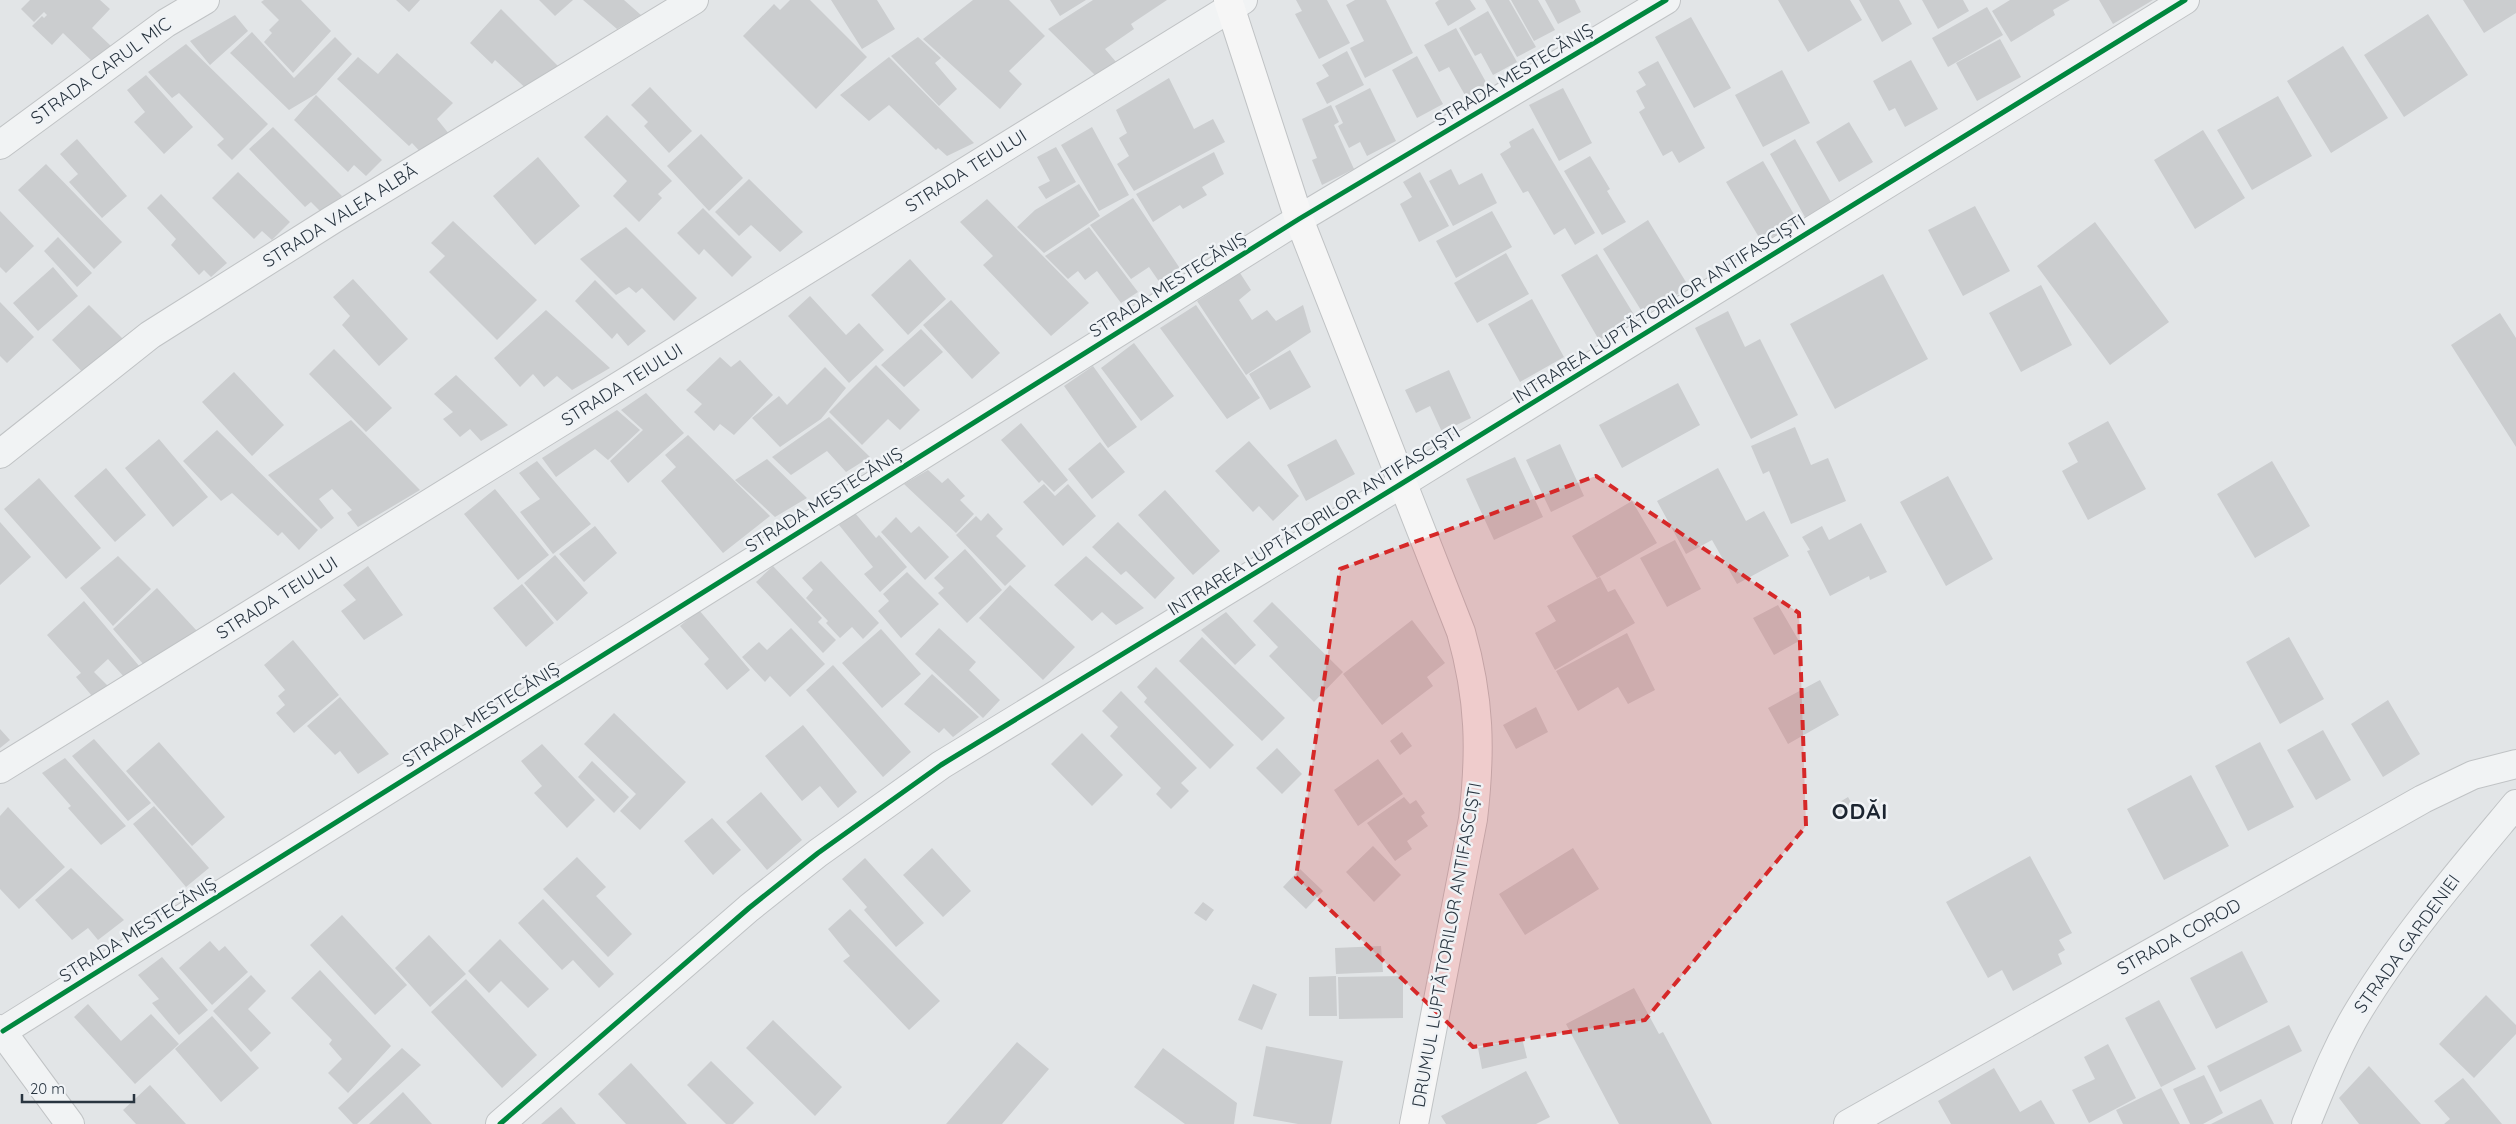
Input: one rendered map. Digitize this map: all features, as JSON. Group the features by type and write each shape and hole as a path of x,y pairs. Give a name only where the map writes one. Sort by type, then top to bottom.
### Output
{"street":[{"name":"STRADA CARUL MIC","path":"0,145 166,23 205,0"},
{"name":"STRADA VALEA ALBĂ","path":"0,454 150,335 332,220 694,0"},
{"name":"STRADA MESTECĂNIȘ","path":"1,1030 1299,219 1666,0"},
{"name":"INTRAREA LUPTĂTORILOR ANTIFASCIȘTI","path":"500,1124 749,908 885,804 941,765 1401,484 2184,0"},
{"name":"DRUMUL LUPTĂTORILOR ANTIFASCIȘTI","path":"1234,3 1299,219 1460,632 1472,670 1479,736 1478,774 1473,819 1414,1124"},
{"name":"STRADA TEIULUI","path":"0,769 1234,3"},
{"name":"STRADA COROD","path":"1848,1124 2423,799 2473,775 2516,764"},
{"name":"STRADA GARDENIEI","path":"2306,1124 2332,1060 2381,975 2464,866 2516,804"},
{"path":"1,1030 70,1124"}],"highlighted area":[{"path":"1596,476 1799,613 1806,826 1645,1020 1473,1047 1296,877 1340,569"}],"building":[{"path":"30,0 100,0 110,9 92,28 111,46 94,63 63,33 52,45 32,26 42,16 44,18 47,15 44,12 34,22 21,9"},
{"path":"264,0 301,0 331,31 293,73 264,42 272,33 269,30 279,20 261,2"},
{"path":"396,0 420,0 409,12"},
{"path":"539,0 573,0 555,16"},
{"path":"583,0 624,0 641,15 617,29"},
{"path":"790,0 810,0 867,57 816,109 743,36 774,4 780,10"},
{"path":"831,0 877,0 895,29 862,49"},
{"path":"973,0 1009,0 1045,36 1009,71 1022,84 1000,109 923,39"},
{"path":"1050,0 1086,0 1060,16"},
{"path":"1093,0 1167,0 1131,24 1134,29 1105,49 1117,63 1097,77 1048,29"},
{"path":"1296,0 1327,0 1350,43 1319,59 1295,14 1302,11"},
{"path":"1355,0 1386,0 1413,53 1365,78 1350,48 1364,41 1346,5"},
{"path":"1439,0 1470,0 1476,9 1448,26 1435,3"},
{"path":"1485,0 1509,0 1536,47 1517,57"},
{"path":"1511,0 1538,0 1555,30 1534,41"},
{"path":"1545,0 1575,0 1581,12 1558,24"},
{"path":"1778,0 1850,0 1862,20 1808,52"},
{"path":"1859,0 1899,0 1912,24 1882,42"},
{"path":"1922,0 1963,0 1969,11 1938,29"},
{"path":"2010,0 2070,0 2053,10 2055,15 2011,42 1992,11"},
{"path":"2099,0 2153,0 2113,24"},
{"path":"2463,0 2516,0 2516,13 2484,33"},
{"path":"1987,7 2003,35 1948,67 1932,38"},
{"path":"501,9 563,71 530,92 495,60 492,64 470,43"},
{"path":"1488,11 1517,62 1493,75 1481,53 1475,56 1459,28"},
{"path":"2428,14 2468,75 2404,117 2364,55"},
{"path":"235,15 248,31 210,65 190,41"},
{"path":"1691,17 1731,88 1694,108 1655,37"},
{"path":"1456,28 1487,84 1466,97 1449,67 1439,72 1424,45"},
{"path":"252,32 294,78 335,37 352,54 316,94 289,110 230,53"},
{"path":"918,37 941,58 935,63 957,89 939,106 891,56"},
{"path":"2000,39 2021,77 1977,101 1956,63"},
{"path":"186,44 268,124 232,160 217,145 224,139 179,93 172,98 148,72"},
{"path":"2343,46 2388,118 2331,153 2287,81"},
{"path":"1347,51 1364,85 1327,104 1316,83 1329,76 1322,65"},
{"path":"397,53 453,103 437,119 454,140 426,158 412,143 409,146 337,79 358,57 378,74"},
{"path":"1417,56 1443,104 1417,118 1392,70"},
{"path":"889,57 974,143 947,156 938,148 936,150 889,105 869,121 840,95"},
{"path":"1911,60 1938,109 1905,127 1895,108 1889,111 1873,81"},
{"path":"1658,61 1705,148 1679,163 1672,151 1663,156 1639,112 1645,108 1636,91 1646,85 1638,72"},
{"path":"1782,70 1810,123 1763,147 1735,95"},
{"path":"146,75 193,127 164,154 134,122 145,112 127,90"},
{"path":"1169,78 1194,129 1213,119 1225,142 1134,191 1117,164 1129,156 1119,138 1127,133 1116,110"},
{"path":"650,87 692,131 669,153 644,126 648,122 631,105"},
{"path":"1370,88 1396,141 1367,156 1360,142 1349,148 1338,126 1343,123 1335,106"},
{"path":"1563,88 1592,143 1559,161 1529,105"},
{"path":"316,95 382,160 366,176 354,165 348,172 294,120"},
{"path":"2278,96 2312,156 2252,190 2217,130"},
{"path":"1331,105 1339,122 1334,125 1354,169 1322,185 1312,160 1317,158 1302,119"},
{"path":"607,115 672,181 658,194 662,198 639,222 613,196 627,181 584,137"},
{"path":"1849,122 1873,162 1839,182 1816,142"},
{"path":"273,127 342,196 321,212 311,202 305,207 249,149"},
{"path":"1092,127 1129,195 1099,211 1061,145"},
{"path":"1533,128 1595,233 1575,245 1565,228 1554,235 1528,191 1523,193 1500,154 1511,147 1509,142"},
{"path":"2203,130 2245,198 2195,229 2154,160"},
{"path":"701,134 743,178 709,211 667,166"},
{"path":"77,139 127,196 102,218 69,182 78,174 60,154"},
{"path":"1795,139 1832,204 1806,219 1770,154"},
{"path":"1056,147 1076,182 1046,199 1038,187 1050,181 1037,157"},
{"path":"1214,152 1224,174 1202,187 1207,195 1183,209 1180,205 1153,222 1136,194"},
{"path":"1590,156 1610,189 1607,191 1626,222 1602,235 1564,171"},
{"path":"538,157 580,206 535,245 493,196"},
{"path":"1763,161 1799,223 1763,244 1726,182"},
{"path":"46,164 122,242 94,269 18,190"},
{"path":"1451,169 1459,185 1482,173 1497,203 1453,226 1429,181"},
{"path":"238,172 290,222 272,240 262,231 254,239 212,198"},
{"path":"1420,172 1449,226 1419,242 1400,204 1412,197 1403,182"},
{"path":"749,179 803,232 780,252 751,225 739,236 715,212"},
{"path":"1079,184 1100,216 1044,253 1017,227 1035,210"},
{"path":"161,194 227,263 211,277 204,270 199,275 171,245 176,239 147,208"},
{"path":"1133,198 1181,270 1160,283 1149,267 1131,279 1090,225"},
{"path":"987,199 1089,303 1051,336 983,265 993,256 960,222"},
{"path":"1975,206 2010,271 1963,296 1928,230"},
{"path":"703,208 752,257 732,277 704,249 699,255 677,233"},
{"path":"0,211 34,246 6,273 0,267"},
{"path":"1492,211 1512,247 1456,278 1436,241"},
{"path":"1648,220 1689,287 1644,315 1603,249"},
{"path":"453,221 537,300 497,340 429,272 445,256 431,243"},
{"path":"2095,222 2169,322 2110,365 2037,266"},
{"path":"626,227 697,298 674,321 642,288 636,293 629,287 616,295 580,259"},
{"path":"1089,227 1138,292 1121,303 1097,271 1085,280 1078,271 1068,279 1045,256"},
{"path":"58,237 92,273 77,287 44,251"},
{"path":"1506,253 1529,294 1477,323 1454,283"},
{"path":"1597,254 1636,318 1599,340 1561,275"},
{"path":"910,259 946,299 908,335 871,295"},
{"path":"53,267 78,296 38,331 13,303"},
{"path":"1240,273 1251,290 1239,300 1252,320 1267,310 1276,321 1303,305 1311,332 1246,375 1197,301"},
{"path":"1883,274 1928,359 1835,409 1790,324"},
{"path":"353,279 408,339 379,366 342,325 350,316 333,297"},
{"path":"595,280 646,331 628,346 617,333 612,339 575,301"},
{"path":"2041,285 2072,345 2021,372 1989,313"},
{"path":"810,296 846,335 859,323 884,350 849,383 788,316"},
{"path":"1532,299 1564,357 1520,382 1488,324"},
{"path":"951,300 1000,353 972,379 923,325"},
{"path":"0,302 34,337 7,363 0,356"},
{"path":"89,305 126,342 88,378 52,340"},
{"path":"1196,305 1260,398 1227,419 1160,328"},
{"path":"546,310 610,368 572,390 557,376 544,387 533,374 520,387 494,358"},
{"path":"1728,311 1745,347 1760,339 1798,415 1751,439 1695,328"},
{"path":"2500,313 2516,338 2516,447 2451,345"},
{"path":"921,329 943,352 904,387 881,365"},
{"path":"1134,343 1174,396 1141,421 1101,368"},
{"path":"334,349 392,408 366,432 309,374"},
{"path":"1290,350 1311,387 1270,410 1249,374"},
{"path":"720,357 731,367 740,360 773,395 734,435 720,424 714,431 694,412 702,404 686,390"},
{"path":"876,365 920,410 900,430 888,419 862,445 829,412"},
{"path":"1093,366 1137,427 1108,448 1064,386"},
{"path":"825,367 846,388 821,419 780,447 752,418 779,396 787,405"},
{"path":"1449,370 1471,418 1442,432 1430,406 1416,413 1405,390"},
{"path":"234,372 284,425 252,456 202,402"},
{"path":"456,375 508,425 481,441 470,429 460,437 443,419 453,412 434,394"},
{"path":"1678,383 1700,425 1622,468 1599,425"},
{"path":"646,393 684,433 628,483 610,461 643,430 621,410"},
{"path":"617,410 640,430 608,460 595,449 556,477 542,458"},
{"path":"829,417 870,457 846,472 827,451 791,475 772,457"},
{"path":"351,420 420,490 358,527 347,513 352,510 332,489 319,499 334,518 321,529 268,475"},
{"path":"2108,421 2146,489 2088,520 2062,471 2078,462 2068,443"},
{"path":"1021,423 1068,480 1054,492 1042,480 1039,483 1001,440"},
{"path":"1795,427 1811,465 1828,458 1846,501 1791,524 1769,471 1763,474 1751,446"},
{"path":"217,430 318,530 299,550 282,532 278,536 232,493 221,501 183,461"},
{"path":"688,435 770,516 723,553 661,481 676,467 665,455"},
{"path":"159,439 208,497 173,527 125,468"},
{"path":"1336,439 1355,474 1306,501 1287,465"},
{"path":"1249,441 1299,496 1273,521 1259,506 1253,512 1215,471"},
{"path":"1100,442 1125,472 1092,499 1068,469"},
{"path":"1560,444 1584,496 1551,512 1526,460"},
{"path":"1515,457 1543,517 1494,540 1466,479"},
{"path":"767,459 807,498 775,517 735,480"},
{"path":"537,461 591,524 553,554 520,512 540,499 519,473"},
{"path":"2272,461 2310,526 2255,558 2217,494"},
{"path":"106,468 146,515 115,542 74,496"},
{"path":"1718,468 1746,521 1764,511 1789,556 1737,584 1712,540 1686,554 1657,501"},
{"path":"928,470 942,483 948,478 965,496 960,500 974,514 956,533 904,484"},
{"path":"1948,476 1993,559 1946,586 1900,502"},
{"path":"39,478 101,548 66,579 4,509"},
{"path":"1044,484 1055,496 1068,484 1096,516 1063,546 1023,502"},
{"path":"495,489 549,555 518,580 464,514"},
{"path":"1165,490 1220,551 1193,575 1138,515"},
{"path":"1632,501 1657,543 1597,578 1572,536"},
{"path":"855,513 876,538 879,535 907,567 880,592 864,574 873,567 839,525"},
{"path":"988,513 1003,529 996,536 1026,566 1005,586 956,535 976,516 981,521"},
{"path":"896,517 911,533 919,526 949,557 925,580 881,532"},
{"path":"0,522 31,557 0,585"},
{"path":"1118,522 1175,578 1155,599 1126,571 1121,575 1092,547"},
{"path":"1861,523 1887,572 1870,580 1869,576 1830,596 1807,551 1810,550 1802,537 1822,526 1829,540"},
{"path":"595,526 617,553 584,582 559,554"},
{"path":"1675,540 1701,589 1667,607 1640,558"},
{"path":"965,549 1002,590 967,623 938,593 944,588 934,578"},
{"path":"555,555 588,593 557,621 524,583"},
{"path":"118,556 151,589 113,626 80,588"},
{"path":"1086,556 1144,608 1116,625 1102,612 1092,621 1054,585"},
{"path":"821,561 879,623 863,639 852,627 840,638 826,623 828,621 806,598 813,590 802,578"},
{"path":"368,566 403,615 364,640 341,611 356,600 343,585"},
{"path":"773,566 822,618 818,622 836,640 823,653 756,582"},
{"path":"907,572 939,604 901,638 878,611 889,601 883,594"},
{"path":"1600,577 1608,592 1615,589 1635,623 1555,670 1535,633 1556,621 1547,606"},
{"path":"522,584 554,623 526,647 493,608"},
{"path":"1010,585 1075,647 1043,680 979,618"},
{"path":"157,588 197,631 144,665 113,629"},
{"path":"84,601 140,667 125,678 108,659 94,672 108,686 92,696 76,677 81,673 47,635"},
{"path":"1272,602 1343,672 1314,702 1269,656 1278,647 1253,621"},
{"path":"1778,605 1799,641 1774,655 1753,618"},
{"path":"699,610 750,670 727,690 704,664 709,659 680,626"},
{"path":"1226,612 1256,645 1235,665 1201,630"},
{"path":"1412,620 1445,663 1427,677 1433,686 1382,725 1343,674"},
{"path":"791,628 825,664 790,697 770,676 765,682 742,657 759,642 767,650"},
{"path":"939,628 976,662 969,670 1000,700 983,718 915,654"},
{"path":"881,629 921,674 882,708 842,663"},
{"path":"1627,633 1655,690 1628,704 1618,687 1578,711 1556,671"},
{"path":"1202,637 1285,718 1262,741 1179,661"},
{"path":"2289,637 2324,699 2280,724 2246,662"},
{"path":"293,640 339,695 294,733 276,713 285,705 278,696 285,690 264,665"},
{"path":"833,665 911,752 883,777 806,690"},
{"path":"1156,667 1234,745 1210,769 1144,702 1147,698 1137,687"},
{"path":"932,674 979,717 953,737 944,728 939,733 904,704"},
{"path":"1820,680 1839,715 1788,744 1768,708"},
{"path":"1121,691 1197,768 1181,783 1189,791 1171,809 1156,794 1161,788 1110,736 1118,727 1102,711"},
{"path":"340,697 389,754 358,774 340,751 335,755 307,726"},
{"path":"2388,700 2420,754 2383,777 2351,724"},
{"path":"1536,707 1548,732 1516,749 1503,725"},
{"path":"614,713 686,782 640,830 620,811 636,794 584,744"},
{"path":"803,725 857,792 838,808 820,786 802,801 765,756"},
{"path":"0,729 10,740 0,748"},
{"path":"2323,730 2351,780 2316,800 2287,750"},
{"path":"1402,732 1412,746 1400,755 1390,741"},
{"path":"1082,733 1123,775 1092,806 1051,764"},
{"path":"94,739 151,803 128,821 72,756"},
{"path":"159,742 225,817 192,846 126,771"},
{"path":"2260,742 2294,807 2248,831 2215,766"},
{"path":"542,744 595,800 567,828 534,793 542,786 521,761"},
{"path":"1277,748 1302,774 1282,794 1256,768"},
{"path":"65,758 126,826 101,845 68,808 71,806 42,773"},
{"path":"1378,759 1403,794 1358,826 1334,790"},
{"path":"592,761 629,797 614,813 578,777"},
{"path":"2191,775 2229,846 2164,880 2127,809"},
{"path":"761,792 802,840 767,870 726,822"},
{"path":"1404,797 1410,804 1416,800 1425,813 1421,816 1428,826 1407,841 1412,849 1395,861 1367,823"},
{"path":"1848,797 1856,811 1838,821 1830,808"},
{"path":"154,806 209,868 186,887 133,824"},
{"path":"8,807 65,867 19,909 0,889 0,816"},
{"path":"712,818 741,850 713,875 684,841"},
{"path":"1373,846 1401,875 1374,902 1346,872"},
{"path":"932,848 971,891 943,917 903,875"},
{"path":"1573,848 1599,889 1525,935 1499,894"},
{"path":"2030,856 2072,933 2059,940 2065,950 2058,954 2062,964 2013,991 2002,970 1988,978 1946,902"},
{"path":"577,857 606,887 596,896 632,934 608,957 543,889"},
{"path":"865,858 924,923 896,947 864,910 867,907 842,879"},
{"path":"71,868 124,920 98,940 88,928 72,940 35,900"},
{"path":"1300,869 1323,891 1306,909 1283,887"},
{"path":"543,899 614,974 599,988 573,960 562,970 518,923"},
{"path":"1203,902 1214,910 1206,921 1194,913"},
{"path":"850,909 940,1001 909,1030 843,961 850,956 828,929"},
{"path":"342,915 407,985 375,1015 310,945"},
{"path":"429,935 466,974 430,1007 395,968"},
{"path":"500,939 549,989 528,1008 501,981 489,993 468,971"},
{"path":"210,941 219,951 225,946 248,972 212,1005 179,968"},
{"path":"1381,946 1383,972 1336,974 1335,948"},
{"path":"2242,951 2268,1002 2216,1029 2190,978"},
{"path":"162,957 208,1010 179,1035 152,1003 159,999 138,975"},
{"path":"320,970 391,1046 348,1093 328,1073 342,1059 329,1044 332,1040 291,998"},
{"path":"251,975 266,991 248,1009 271,1033 251,1052 213,1011"},
{"path":"1336,976 1337,1016 1309,1016 1309,977"},
{"path":"1403,976 1403,1018 1339,1019 1338,977"},
{"path":"466,979 537,1055 502,1088 431,1012"},
{"path":"1253,984 1277,994 1262,1030 1238,1020"},
{"path":"1634,988 1659,1034 1663,1032 1712,1124 1619,1124 1566,1024"},
{"path":"2486,995 2516,1025 2516,1034 2474,1078 2439,1044"},
{"path":"2159,1000 2196,1069 2161,1087 2125,1018"},
{"path":"88,1004 121,1041 151,1014 179,1044 135,1084 74,1017"},
{"path":"212,1016 259,1068 221,1102 175,1049"},
{"path":"773,1020 842,1087 815,1116 746,1048"},
{"path":"2289,1025 2302,1051 2220,1092 2207,1066"},
{"path":"1522,1038 1527,1058 1482,1069 1478,1048"},
{"path":"1017,1042 1049,1069 1002,1124 946,1124"},
{"path":"2108,1044 2136,1098 2089,1123 2072,1090 2095,1079 2084,1057"},
{"path":"1266,1046 1343,1061 1331,1124 1298,1124 1253,1116"},
{"path":"402,1048 421,1065 357,1124 353,1124 338,1108"},
{"path":"1163,1048 1237,1103 1234,1124 1185,1124 1134,1087"},
{"path":"711,1061 754,1103 733,1124 726,1124 687,1085"},
{"path":"631,1063 687,1124 626,1124 598,1094"},
{"path":"2369,1066 2421,1124 2359,1124 2339,1098"},
{"path":"1994,1068 2020,1112 2041,1100 2055,1124 1951,1124 1938,1101"},
{"path":"1526,1071 1550,1117 1536,1124 1446,1124 1441,1116"},
{"path":"2204,1075 2223,1113 2203,1124 2190,1124 2173,1089"},
{"path":"2463,1078 2502,1124 2444,1124 2450,1119 2434,1101"},
{"path":"150,1085 186,1124 136,1124 123,1110"},
{"path":"2161,1088 2180,1124 2123,1124 2116,1110"},
{"path":"403,1092 432,1124 369,1124"},
{"path":"2261,1099 2274,1124 2211,1124"},
{"path":"561,1107 576,1124 541,1124"}],"cycle path":[{"path":"3,1031 1299,219 1666,0"},
{"path":"500,1124 749,908 818,853 941,765 1401,484 2185,0"}],"district":[{"name":"ODĂI","path":"1860,811"}]}
